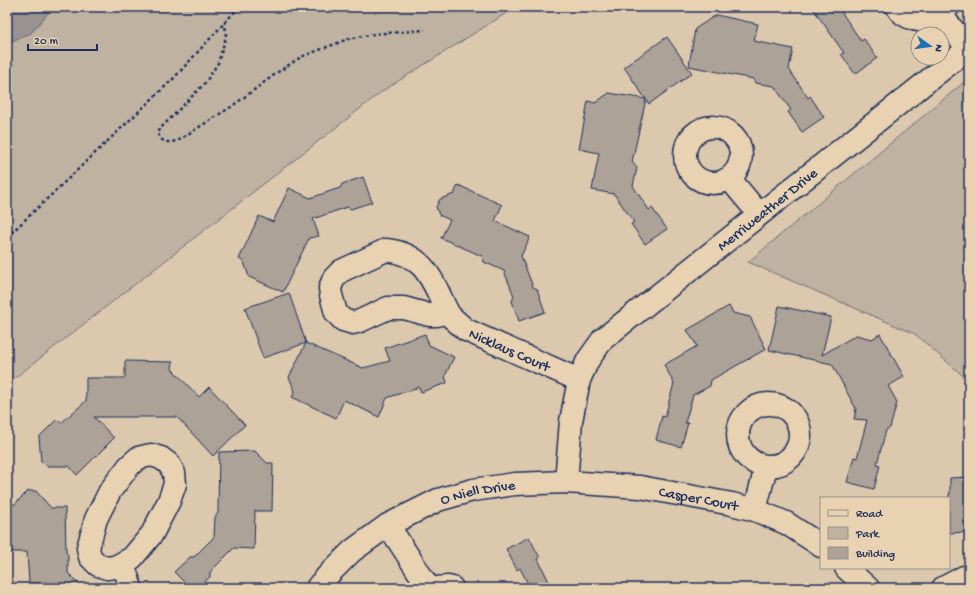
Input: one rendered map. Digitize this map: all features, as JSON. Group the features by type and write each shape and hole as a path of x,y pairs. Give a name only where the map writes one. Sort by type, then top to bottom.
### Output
{"street":[{"path":"897,7 900,12 914,19 924,21 934,18 944,11 969,48"},
{"name":"Merriweather Drive","path":"579,380 588,360 603,339 969,48"},
{"path":"729,178 759,214"},
{"name":"Nicklaus Court","path":"447,311 436,315 429,315 404,308 388,308 353,323 343,320 336,313 330,288 334,278 341,271 386,250 405,254 419,262 429,274 450,316 466,330 579,380"},
{"path":"566,482 571,421 579,380"},
{"path":"151,455 161,458 170,464 174,474 175,484 169,501 152,534 132,558 123,564 115,568 107,568 98,565 90,557 88,548 96,519 110,492 129,466 138,458 151,455"},
{"path":"755,510 766,467"},
{"name":"Casper Court","path":"566,482 640,487 732,504 755,510 786,523 820,545"},
{"name":"O Niell Drive","path":"317,588 352,551 388,525 438,500 473,490 515,484 566,482"},
{"path":"388,525 429,588"},
{"path":"123,564 131,588"},
{"path":"847,569 868,588"},
{"path":"943,588 964,577 969,577"},
{"path":"437,588 452,588"}],"path":[{"path":"7,237 174,78 239,7"},
{"path":"225,21 226,37 218,64 205,83 157,132 162,140 167,143 177,141 231,107 278,72 302,57 348,40 374,34 424,30"}],"green space":[{"path":"53,7 516,7 384,90 7,384 7,43 31,33"},
{"path":"969,78 969,381 915,334 748,262"}],"shaded area":[{"path":"7,7 53,7 31,33 7,43"}],"building":[{"path":"812,7 838,7 861,41 864,39 877,58 855,74 841,54 844,53"},
{"path":"716,15 758,24 754,41 793,49 789,69 808,98 810,96 824,117 802,132 788,112 791,110 774,86 755,83 753,79 689,66 695,29"},
{"path":"667,37 692,73 649,104 624,67"},
{"path":"609,93 646,99 632,162 637,168 633,186 649,210 652,208 667,229 645,244 631,224 634,222 614,194 592,190 599,153 579,149 588,101 595,103"},
{"path":"363,177 372,202 351,209 347,207 313,219 319,236 309,238 283,292 249,277 244,262 239,259 259,216 273,222 289,188 310,198 340,188 342,184"},
{"path":"458,185 502,205 495,221 530,237 521,256 533,287 537,289 545,312 519,321 512,301 514,296 504,271 484,262 482,256 441,238 450,220 439,215 436,207 440,199 454,194"},
{"path":"289,293 306,343 263,358 245,308"},
{"path":"729,306 733,313 750,317 766,349 711,380 710,386 693,395 685,423 688,423 681,447 656,440 662,416 665,417 674,383 664,365 697,346 687,330"},
{"path":"779,306 831,317 822,355 856,335 872,339 880,334 904,377 888,386 897,402 890,428 886,430 877,464 880,465 874,489 847,482 854,457 857,458 867,420 854,419 856,409 832,364 769,350"},
{"path":"425,334 429,345 454,357 445,376 447,383 421,392 419,387 387,398 379,417 344,400 336,418 292,397 295,391 289,377 306,343 363,368 390,361 385,348"},
{"path":"125,361 173,362 172,369 199,397 209,387 245,425 213,456 177,417 94,417 114,438 77,475 69,466 46,466 41,461 39,437 57,419 61,423 86,401 86,378 125,378"},
{"path":"255,451 267,463 273,463 272,511 255,511 254,549 234,548 210,572 210,577 197,588 190,588 174,572 190,557 194,557 214,537 215,517 218,513 219,452"},
{"path":"969,477 969,532 950,533 950,478"},
{"path":"28,491 36,491 51,508 65,508 68,573 83,588 53,588 48,583 29,583 27,552 12,552 8,504 15,504"},
{"path":"529,537 540,558 538,559 552,588 530,588 520,568 517,570 506,549"}]}
